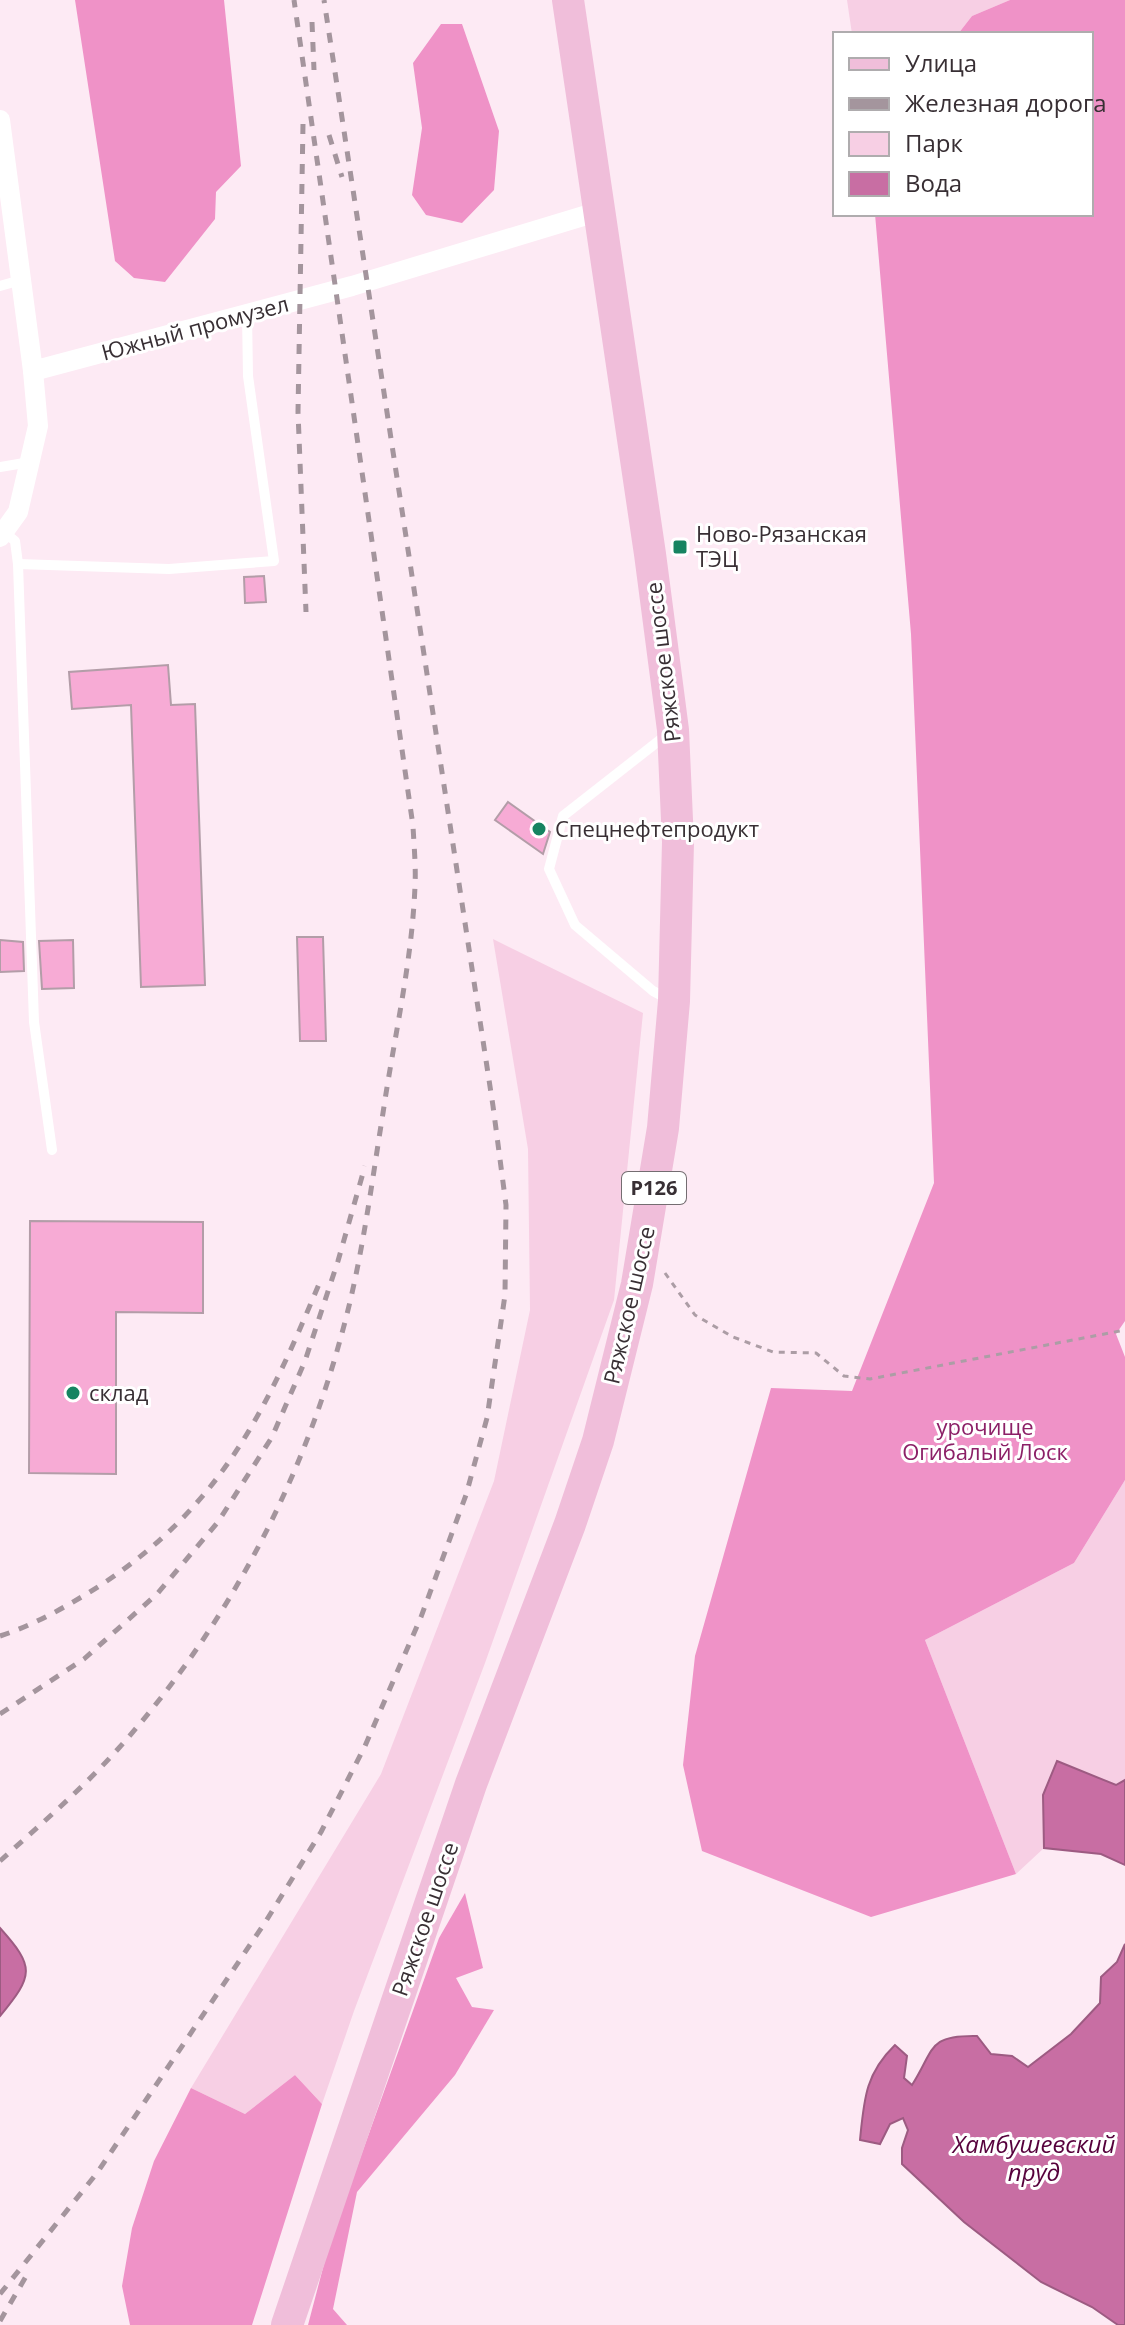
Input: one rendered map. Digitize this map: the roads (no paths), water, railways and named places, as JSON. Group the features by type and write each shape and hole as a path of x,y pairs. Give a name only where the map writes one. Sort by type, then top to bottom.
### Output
{"main road":[{"name":"Ряжское шоссе","path":"287,2325 471,1784 570,1524 598,1441 637,1284 663,1128 674,1001 678,842 673,730 568,0"}],"street":[{"path":"0,120 38,426 18,512 2,534"},
{"name":"Южный промузел","path":"33,371 352,286 600,211"}],"lane":[{"path":"0,286 21,280"},
{"path":"18,564 169,569 274,561 248,376 247,314"},
{"path":"0,467 30,462"},
{"path":"2,534 15,541 18,564 34,1022 52,1150"},
{"path":"673,730 563,816 549,869 575,925 653,991 674,1001"}],"water":[{"path":"1057,1761 1116,1785 1125,1780 1125,1865 1101,1854 1044,1848 1043,1795"},
{"path":"0,1928 20,1952 26,1971 19,1990 0,2016"},
{"name":"Хамбушевский пруд","path":"1125,1944 1125,2325 1118,2325 1092,2307 1041,2282 964,2222 902,2164 902,2148 908,2130 903,2118 890,2124 880,2144 860,2140 865,2100 872,2077 895,2045 907,2056 904,2078 912,2085 934,2047 949,2038 961,2036 977,2036 991,2054 1012,2056 1028,2067 1071,2034 1100,2003 1101,1977 1117,1962"}],"railway":[{"path":"0,1861 90,1778 156,1704 225,1606 281,1501 325,1390 349,1306 366,1224 402,1000 413,914 413,826 294,0"},
{"path":"0,2294 97,2173 266,1921 321,1832 365,1746 421,1617 466,1495 487,1418 505,1295 506,1205 493,1106 324,0"},
{"path":"312,22 314,70"},
{"path":"303,124 298,412 306,612"},
{"path":"329,135 342,177"},
{"path":"0,1714 84,1659 157,1594 218,1522 272,1437 305,1361 365,1166"},
{"path":"0,1636 54,1613 104,1583 145,1553 180,1521 236,1452 259,1414 319,1284"},
{"path":"0,2321 28,2273"}],"place":[{"name":"Ново-Рязанская ТЭЦ","path":"680,547"},
{"name":"Спецнефтепродукт","path":"539,829"},
{"name":"склад","path":"73,1393"}],"park label":[{"name":"урочище Огибалый Лоск","path":"985,1440"}]}
